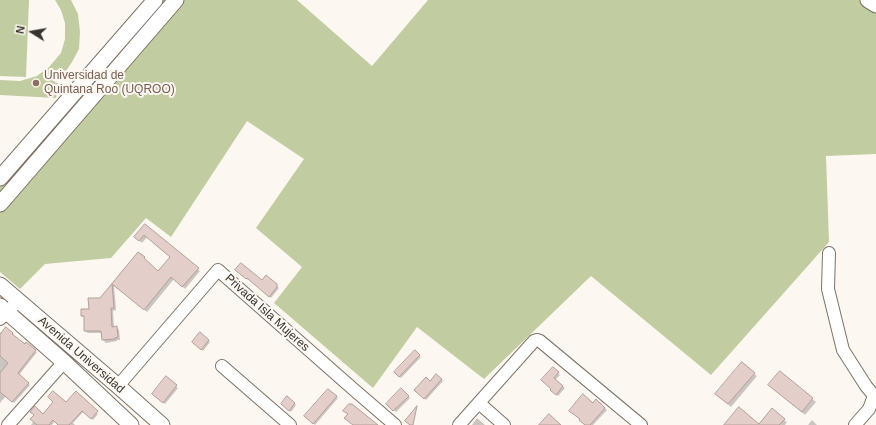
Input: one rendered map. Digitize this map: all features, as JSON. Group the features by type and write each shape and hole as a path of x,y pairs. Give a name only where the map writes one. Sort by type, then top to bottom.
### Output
{"main road":[{"path":"0,178 155,0"},
{"path":"0,204 176,0"},
{"path":"868,0 876,5"},
{"name":"Avenida Universidad","path":"0,285 162,425"},
{"name":"Avenida Universidad","path":"2,312 64,362 127,424"}],"street":[{"path":"829,253 828,289 843,350 866,386 875,397 869,409 855,425"},
{"name":"Privada Isla Mujeres","path":"118,386 218,270 395,425"},
{"path":"2,312 18,301"},
{"path":"459,425 537,340 641,425"},
{"path":"8,425 64,362"},
{"path":"222,366 290,425"},
{"path":"479,404 504,425"}],"green space":[{"path":"0,0 29,0 26,77 0,76"},
{"path":"55,0 71,0 78,14 80,32 79,49 64,74 54,82 58,83 56,98 0,95 0,80 20,81 37,76 49,67 61,53 65,39 65,23 61,10"},
{"path":"144,0 297,0 372,66 428,0 876,0 876,154 826,156 829,242 711,375 591,276 484,379 417,327 373,388 274,303 302,267 256,228 304,159 247,121 171,237 146,218 111,258 45,264 20,289 0,272 0,165"}],"building":[{"path":"145,224 199,268 182,287 171,277 144,310 112,284 114,308 111,308 112,327 117,326 118,337 115,339 102,340 101,331 84,331 84,316 81,316 81,309 89,309 88,298 100,298 138,252 158,271 170,257 144,235 139,241 134,237"},
{"path":"241,263 262,280 266,275 277,284 277,287 269,297 235,270"},
{"path":"6,327 13,333 12,334 25,344 26,342 36,350 18,373 29,383 12,402 0,392 0,373 8,363 0,356 0,335"},
{"path":"200,332 209,340 201,350 192,342"},
{"path":"415,350 420,355 399,377 394,372"},
{"path":"742,362 755,373 728,404 715,394"},
{"path":"553,367 559,372 554,378 563,386 556,395 541,380"},
{"path":"780,371 813,398 802,412 768,385"},
{"path":"436,374 442,379 424,399 414,390 426,377 430,381"},
{"path":"166,376 177,385 163,403 152,394"},
{"path":"401,388 409,396 393,411 386,404"},
{"path":"328,389 337,396 313,424 304,416"},
{"path":"53,391 66,402 76,391 98,411 91,419 82,411 69,425 58,425 53,420 49,425 37,425 30,419 34,415 30,412 35,406 43,414 53,402 48,397"},
{"path":"583,394 593,403 596,399 605,408 590,425 585,425 579,420 580,419 569,411"},
{"path":"287,396 295,403 289,411 281,404"},
{"path":"349,404 352,404 378,425 353,425 344,418 348,414 343,411"},
{"path":"417,406 413,425 410,425 405,421"},
{"path":"739,407 759,424 772,408 785,419 779,425 724,425"},
{"path":"549,414 561,425 539,425"}],"place":[{"name":"Universidad de Quintana Roo (UQROO)","path":"36,83"}]}
